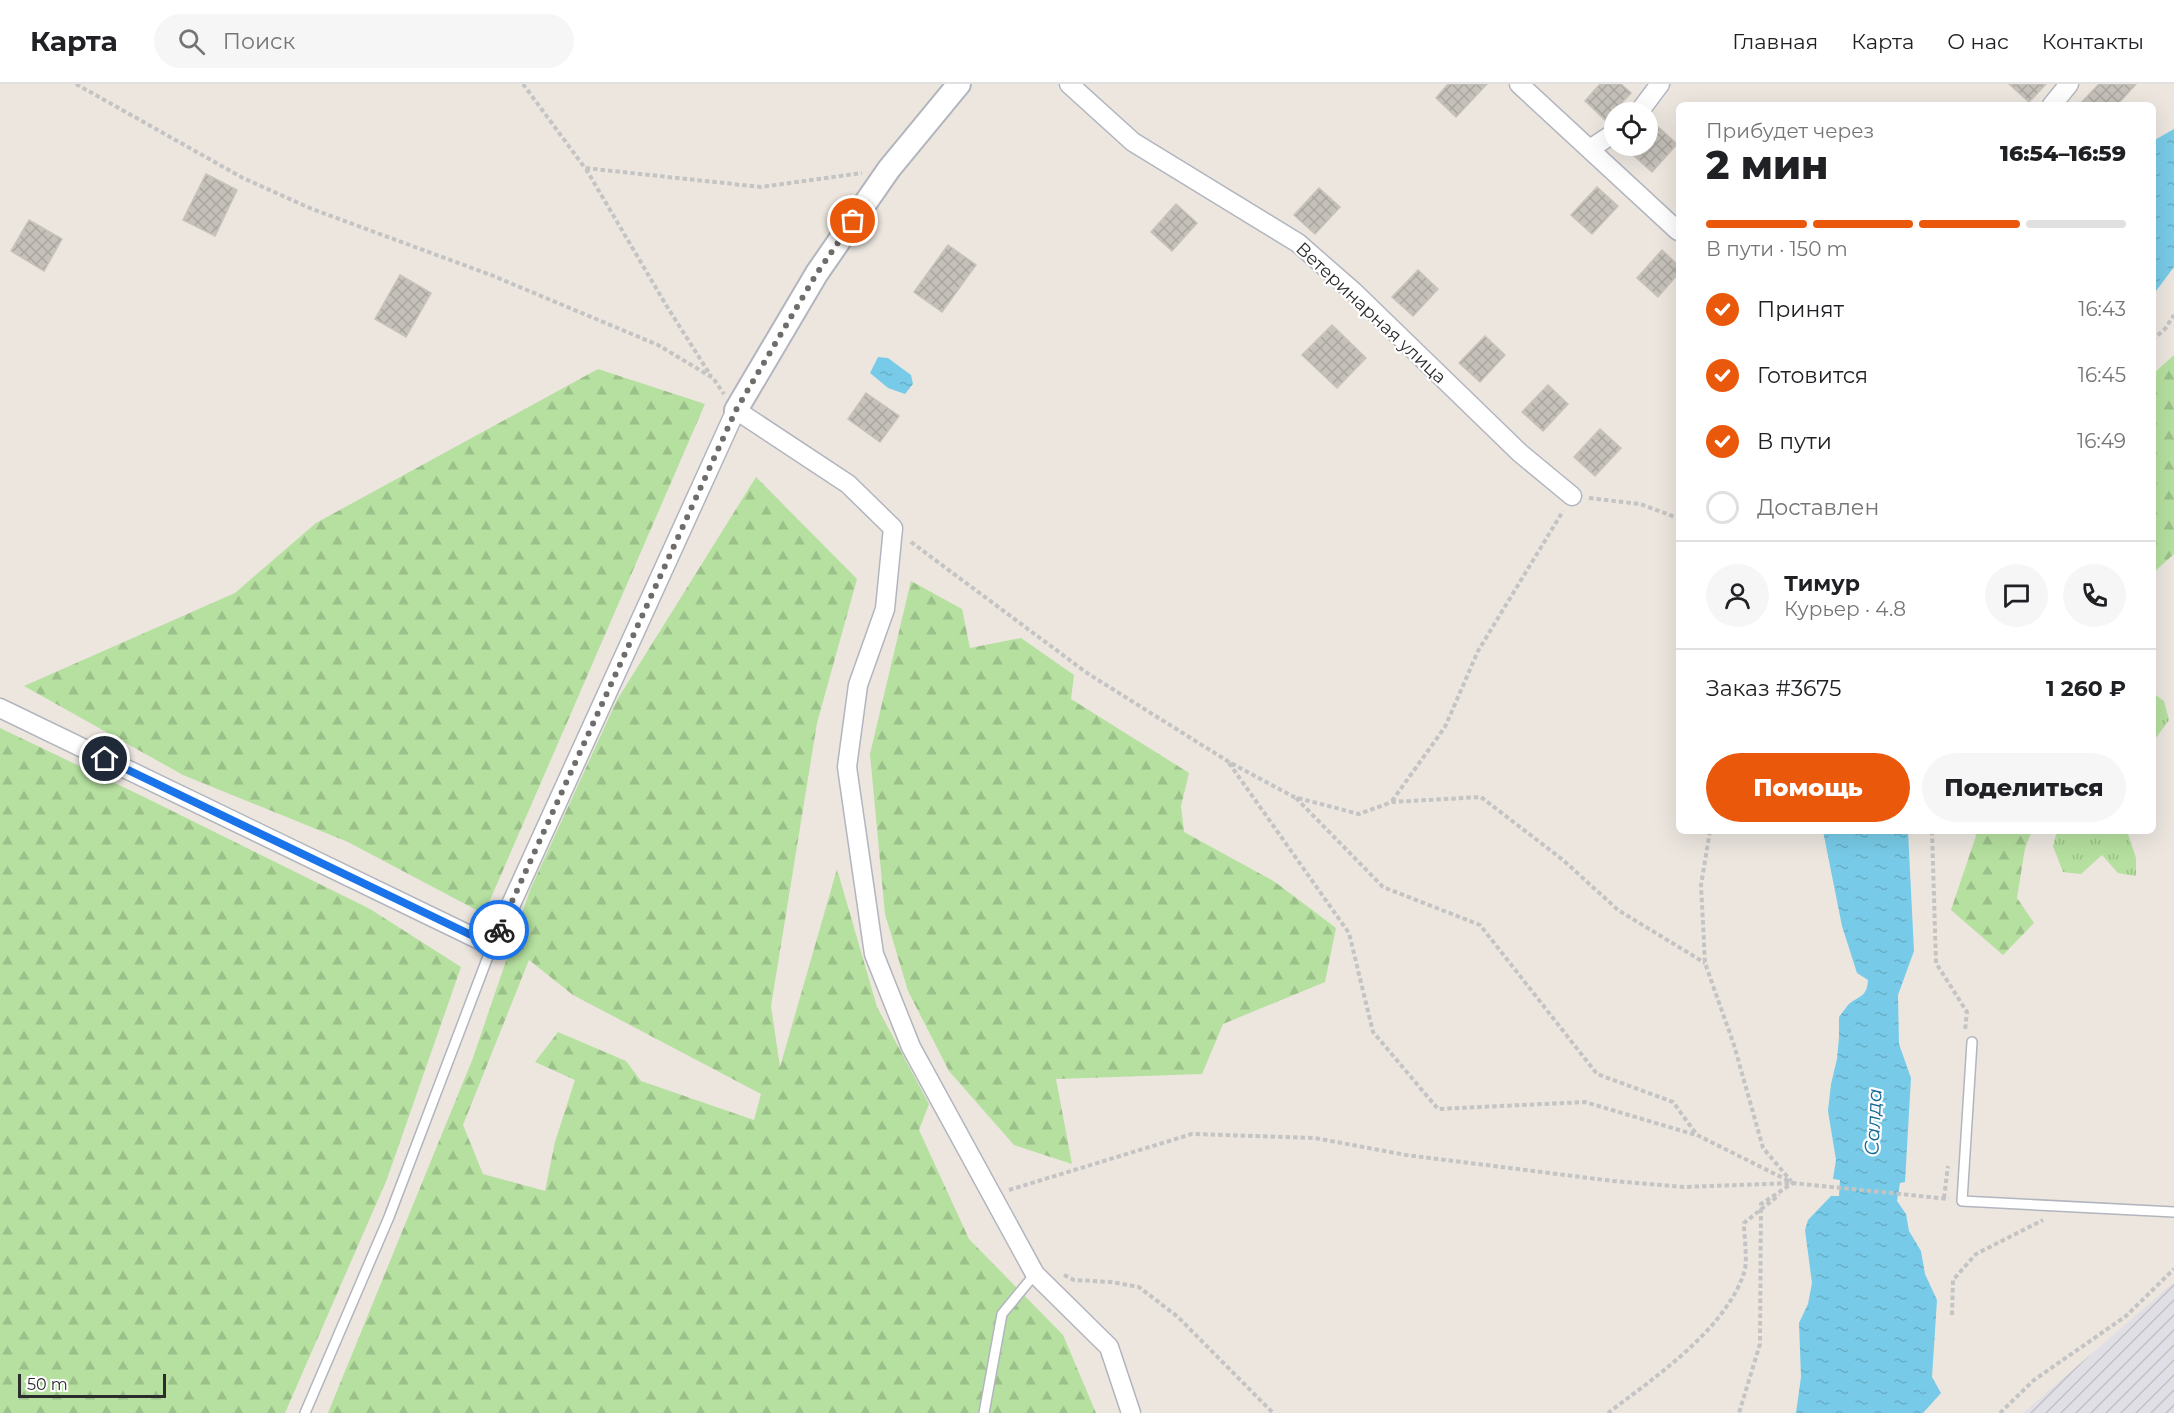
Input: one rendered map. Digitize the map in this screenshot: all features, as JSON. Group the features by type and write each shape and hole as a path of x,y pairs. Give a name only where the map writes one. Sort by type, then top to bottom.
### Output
{"street":[{"path":"0,708 492,945 736,410 817,273 889,169 959,84"},
{"name":"Ветеринарная улица","path":"1069,84 1133,142 1298,243 1354,292 1520,453 1572,496"},
{"path":"1519,84 1676,229"},
{"path":"1646,102 1660,84"},
{"path":"2054,102 2069,84"},
{"path":"1590,149 1604,140"},
{"path":"736,410 848,484 893,528 885,609 858,685 847,767 874,954 911,1047 1031,1267 1109,1347 1131,1413"}],"lane":[{"path":"305,1413 389,1217 492,945"},
{"path":"1972,1042 1962,1201 2174,1212"},
{"path":"984,1413 1002,1314 1031,1267"}],"path":[{"path":"76,84 243,178 312,209 491,275 658,345 713,378"},
{"path":"523,84 585,168 666,305 736,410"},
{"path":"585,168 760,187 889,169"},
{"path":"2156,337 2165,329 2174,315"},
{"path":"1392,802 1445,727 1478,651 1572,496 1640,504 1676,517"},
{"path":"893,528 1087,673 1229,762 1294,797 1359,814 1392,802 1481,797 1563,860 1618,910 1705,963"},
{"path":"1229,762 1349,933 1373,1032 1438,1110 1585,1102 1697,1135 1793,1183"},
{"path":"1294,797 1383,887 1480,925 1597,1074 1673,1102 1697,1135"},
{"path":"1710,834 1701,885 1705,963 1734,1045 1764,1148 1793,1183"},
{"path":"1932,834 1936,963 1967,1012 1964,1035"},
{"path":"992,1195 1192,1134 1315,1138 1406,1155 1613,1181 1684,1187 1793,1183 1944,1198 1948,1163"},
{"path":"1608,1413 1680,1358 1729,1306 1745,1272 1744,1223 1793,1183"},
{"path":"1738,1413 1760,1344 1761,1204 1793,1183"},
{"path":"1952,1315 1953,1281 1976,1254 2067,1207"},
{"path":"1031,1267 1074,1280 1111,1282 1139,1287 1178,1317 1273,1413"},
{"path":"2001,1413 2034,1380 2126,1316 2174,1269"}],"shaded area":[{"path":"2174,1284 2174,1413 2023,1413"}],"green space":[{"path":"2174,355 2174,554 2156,570 2156,371"},
{"path":"598,369 705,404 484,914 348,842 183,775 24,686 235,593 316,523"},
{"path":"756,477 857,579 817,723 771,1006 780,1067 837,869 877,1007 929,1104 919,1130 969,1239 1063,1335 1096,1413 328,1413 473,1058 530,890 617,700","holes":["529,960 573,995 761,1094 754,1120 641,1081 626,1061 558,1032 535,1062 575,1080 555,1142 545,1191 483,1174 463,1125"]},
{"path":"911,581 962,609 970,648 1021,638 1074,675 1071,699 1189,773 1181,806 1184,832 1275,882 1336,928 1325,982 1223,1024 1202,1074 1056,1079 1072,1164 1014,1145 949,1071 908,991 885,914 870,754"},
{"path":"2156,695 2164,701 2169,720 2156,738"},
{"path":"0,728 370,909 461,967 387,1179 285,1413 0,1413"},
{"path":"1975,834 2031,834 2025,848 2017,898 2034,923 2003,955 1951,910"},
{"path":"2056,834 2128,834 2136,858 2136,876 2118,873 2102,855 2081,874 2063,872 2053,846"}],"water":[{"path":"2174,129 2174,267 2156,291 2156,139"},
{"path":"878,357 888,358 911,375 913,384 905,394 888,388 870,373"},
{"name":"Салда","path":"1824,834 1908,834 1914,951 1898,995 1899,1044 1911,1078 1905,1182 1900,1183 1897,1201 1906,1214 1909,1231 1921,1251 1925,1274 1937,1300 1932,1377 1941,1393 1923,1413 1796,1413 1801,1377 1799,1323 1808,1304 1812,1283 1805,1230 1808,1220 1831,1196 1839,1196 1840,1180 1833,1179 1836,1160 1828,1111 1837,1059 1839,1017 1848,1005 1862,996 1868,980 1857,973 1842,926"}],"building":[{"path":"1448,84 1487,84 1456,117 1436,98"},
{"path":"1600,84 1621,84 1631,93 1622,102 1604,102 1604,119 1585,101"},
{"path":"2009,84 2046,84 2029,102"},
{"path":"2099,84 2136,84 2120,102 2082,102"},
{"path":"1658,127 1676,145 1652,172 1634,156 1658,156"},
{"path":"206,174 237,190 215,236 183,220"},
{"path":"1597,187 1618,206 1592,234 1571,215"},
{"path":"1319,188 1340,207 1315,234 1294,215"},
{"path":"1176,204 1197,223 1172,251 1151,232"},
{"path":"29,220 62,239 44,271 11,251"},
{"path":"948,245 976,265 942,312 914,292"},
{"path":"1662,250 1676,263 1676,276 1658,297 1637,278"},
{"path":"1418,270 1438,289 1413,316 1392,297"},
{"path":"400,275 431,293 406,337 375,319"},
{"path":"1332,325 1366,358 1337,388 1302,355"},
{"path":"1485,336 1505,355 1480,382 1459,363"},
{"path":"1548,385 1568,404 1543,431 1522,412"},
{"path":"866,393 899,416 880,442 848,419"},
{"path":"1600,429 1621,448 1595,476 1574,457"}],"way so far":[{"path":"499,930 736,410 817,273 853,221"}],"route":[{"path":"105,759 492,945 499,930"}]}
